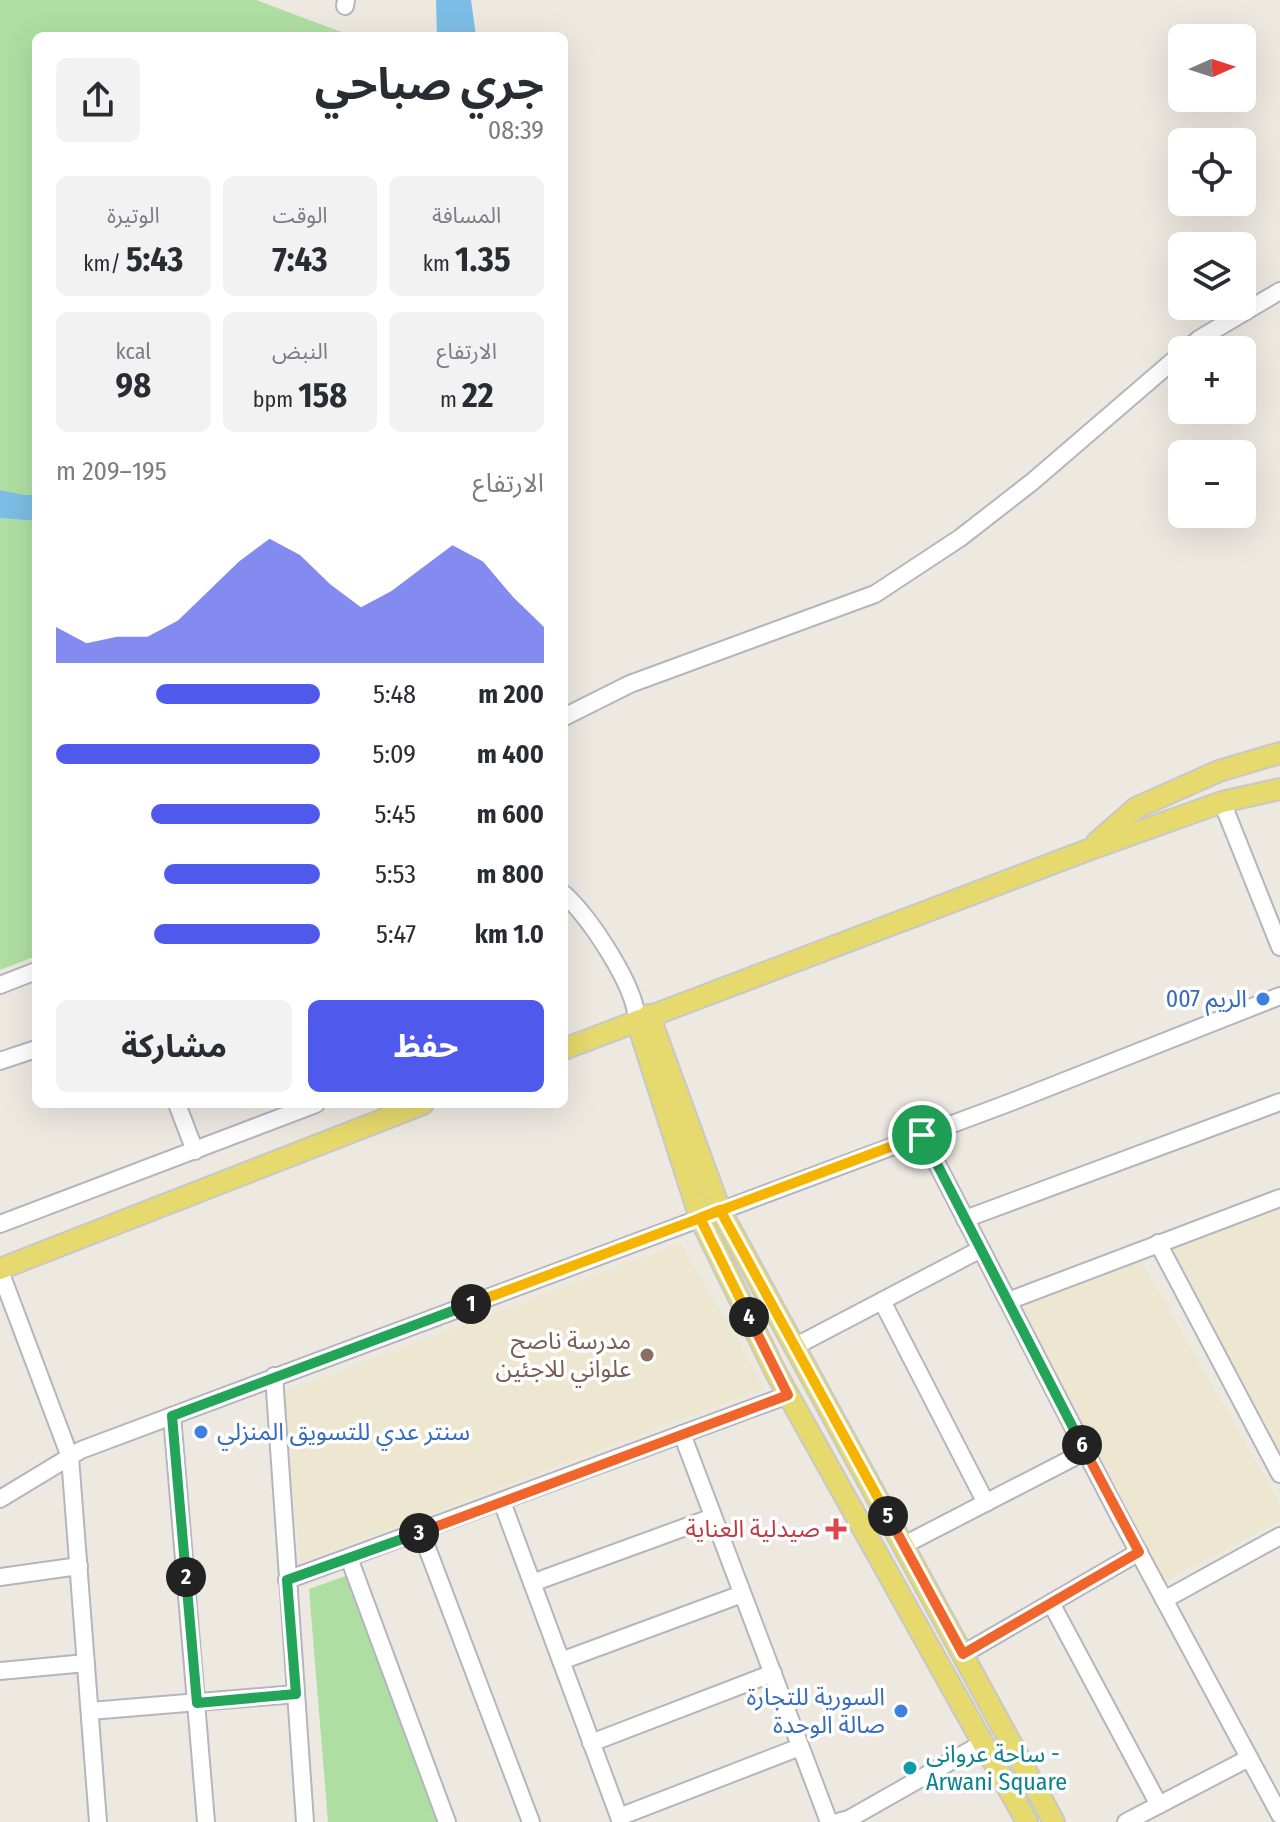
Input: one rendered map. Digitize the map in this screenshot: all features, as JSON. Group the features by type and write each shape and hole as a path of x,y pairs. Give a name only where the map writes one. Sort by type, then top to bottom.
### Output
{"main road":[{"path":"1088,850 1136,808 1219,771 1280,753"},
{"path":"568,1047 641,1014 1088,850 1222,802 1280,789"},
{"path":"641,1014 720,1210 1054,1822"},
{"path":"641,1014 700,1218 788,1395 1027,1822"},
{"path":"0,1270 413,1108"}],"street":[{"path":"1204,336 1280,291"},
{"path":"568,715 630,684 875,594 960,538 996,510 1168,365"},
{"path":"1222,802 1280,947"},
{"path":"568,899 602,940 641,1014"},
{"path":"0,985 32,973"},
{"path":"0,1499 81,1450 922,1135 1280,996"},
{"path":"0,1061 32,1050"},
{"path":"965,1219 1280,1102"},
{"path":"179,1108 195,1151"},
{"path":"0,1224 306,1108"},
{"path":"922,1135 1164,1600 1280,1815"},
{"path":"1008,1301 1280,1198"},
{"path":"1158,1243 1280,1474"},
{"path":"794,1347 981,1249"},
{"path":"0,1270 70,1457 98,1822"},
{"path":"882,1301 986,1503"},
{"path":"274,1376 305,1822"},
{"path":"287,1580 788,1395"},
{"path":"172,1416 206,1822"},
{"path":"682,1434 829,1822"},
{"path":"904,1545 1086,1451"},
{"path":"502,1502 620,1820 800,1747"},
{"path":"532,1583 713,1517"},
{"path":"421,1532 531,1822"},
{"path":"1164,1600 1280,1536"},
{"path":"963,1654 1139,1552"},
{"path":"349,1558 447,1822"},
{"path":"0,1577 79,1566"},
{"path":"561,1661 742,1594"},
{"path":"1051,1603 1159,1805"},
{"path":"0,1671 86,1663"},
{"path":"591,1743 773,1673"},
{"path":"90,1711 296,1694"},
{"path":"838,1822 849,1819 983,1743"},
{"path":"1126,1822 1249,1758"}],"shaded area":[{"path":"1280,1208 1280,1457 1170,1250"},
{"path":"681,1243 765,1388 300,1563 283,1392"},
{"path":"1141,1261 1280,1503 1280,1521 1165,1581 1020,1306"}],"green space":[{"path":"0,0 256,0 341,32 32,32 32,495 0,490"},
{"path":"0,518 32,521 32,958 0,970"},
{"path":"348,1575 440,1822 328,1822 309,1589"}],"water":[{"path":"436,0 471,0 475,32 437,32"},
{"path":"0,490 32,495 32,521 0,518"}],"place":[{"name":"الريم 007","path":"1263,999"},
{"name":"مدرسة ناصح علواني للاجئين","path":"647,1355"},
{"name":"سنتر عدي للتسويق المنزلي","path":"201,1432"},
{"name":"صيدلية العناية","path":"836,1529"},
{"name":"السورية للتجارة صالة الوحدة","path":"901,1711"},
{"name":"ساحة عرواني - Arwani Square","path":"910,1768"}],"route":[{"path":"922,1135 720,1210 464,1306 274,1376 172,1416 197,1703 296,1694 287,1580 788,1395 700,1218 720,1210 963,1654 1139,1552 922,1135"}]}
